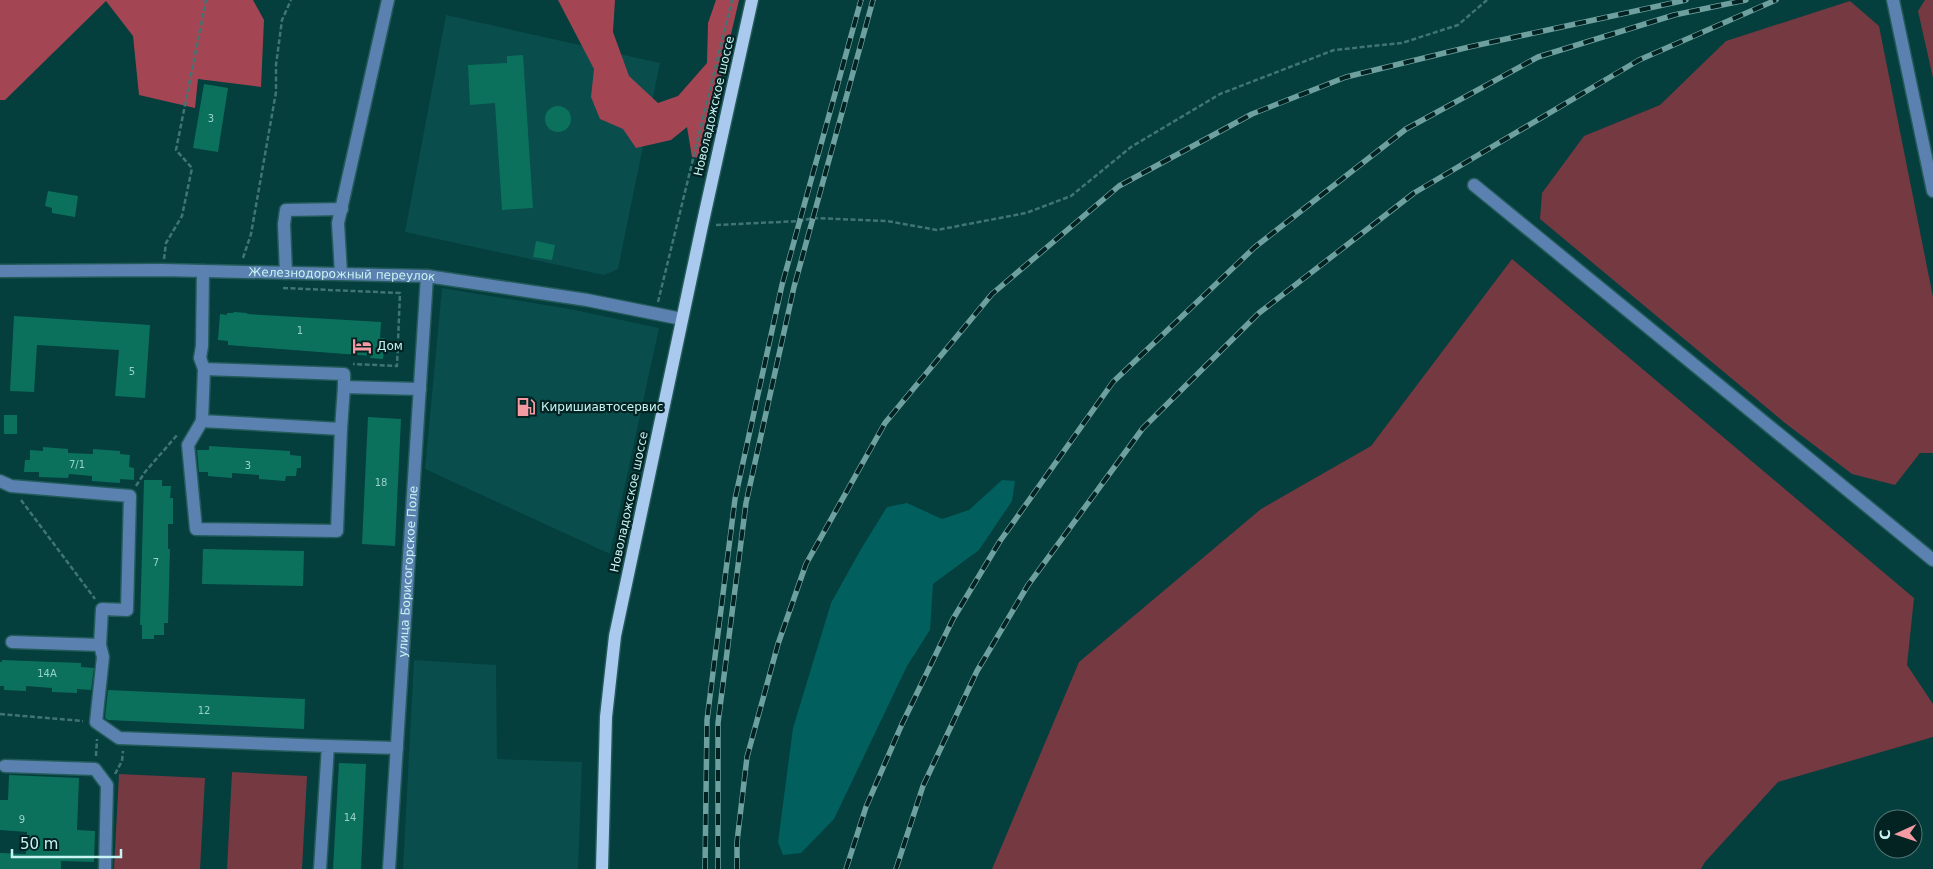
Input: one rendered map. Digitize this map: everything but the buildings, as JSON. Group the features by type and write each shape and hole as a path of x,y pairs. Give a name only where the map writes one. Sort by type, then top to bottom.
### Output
{"main road":[{"name":"Новоладожское шоссе","path":"602,869 606,717 615,636 752,0"}],"street":[{"path":"341,274 338,223 388,0"},
{"path":"1893,0 1933,191"},
{"path":"1474,185 1933,560"},
{"path":"286,273 284,224 286,210 342,209"},
{"name":"Железнодорожный переулок","path":"0,271 162,270 427,276 587,300 682,319"},
{"path":"203,271 202,346 200,358 204,369 202,421 188,445 196,529 337,531 344,374 204,369"},
{"name":"улица Борисогорское Поле","path":"389,869 427,276"},
{"path":"344,387 420,388"},
{"path":"202,421 341,429"},
{"path":"5,484 130,496 127,610 102,609 100,645 103,657 96,722 119,738 397,748"},
{"path":"12,642 100,645"},
{"path":"320,869 328,746"},
{"path":"4,766 95,769 107,785 105,869"}],"path":[{"path":"162,270 166,244 182,216 192,168 176,150 206,0"},
{"path":"239,272 252,234 276,92 276,65 282,20 291,0"},
{"path":"655,313 732,0"},
{"path":"702,226 800,221 813,218 887,221 937,230 1026,213 1071,196 1131,147 1220,94 1334,50 1402,43 1458,25 1487,0"},
{"path":"282,288 400,293 397,366 348,364"},
{"path":"130,496 145,472 182,429 202,421"},
{"path":"5,484 102,609"},
{"path":"0,714 96,722 98,747 95,769"},
{"path":"107,785 117,772 122,761 123,738"}],"shaded area":[{"path":"0,0 253,0 264,20 261,87 198,79 195,108 139,95 133,36 106,1 5,100 0,100"},
{"path":"558,0 615,0 613,32 629,76 658,103 678,96 707,63 708,23 716,0 739,0 702,158 692,157 687,127 671,140 636,148 623,129 600,119 591,97 594,69"},
{"path":"1925,0 1933,0 1933,78 1918,11"},
{"path":"1850,1 1879,26 1933,297 1933,453 1920,453 1895,485 1852,474 1785,423 1540,219 1542,193 1584,136 1660,105 1726,41"},
{"path":"446,15 660,63 618,269 604,275 405,232"},
{"path":"1512,259 1914,598 1907,665 1933,704 1933,737 1778,782 1705,862 1701,869 992,869 1079,662 1261,509 1371,446"},
{"path":"442,288 570,309 659,328 610,554 425,469"},
{"path":"1002,480 1015,481 1012,501 979,550 933,584 930,630 907,666 834,819 801,853 783,855 778,842 793,728 831,603 861,549 887,507 907,503 942,519 969,510"},
{"path":"414,660 496,665 497,759 582,762 578,869 403,869"},
{"path":"232,772 307,776 302,869 227,869"},
{"path":"119,774 205,778 200,869 114,869"}],"railway":[{"path":"705,869 707,720 735,499 782,285 861,0"},
{"path":"718,869 718,723 746,503 794,287 873,0"},
{"path":"737,869 737,842 747,757 778,644 806,564 885,423 992,294 1119,186 1252,114 1346,77 1469,47 1686,0"},
{"path":"846,869 866,807 902,724 953,619 1000,541 1113,382 1255,247 1406,129 1538,57 1674,15 1746,0"},
{"path":"896,869 923,786 977,671 1028,585 1143,428 1259,313 1414,193 1639,60 1776,0"}],"place":[{"name":"Дом","path":"362,346"},
{"name":"Киришиавтосервис","path":"526,407"}]}
